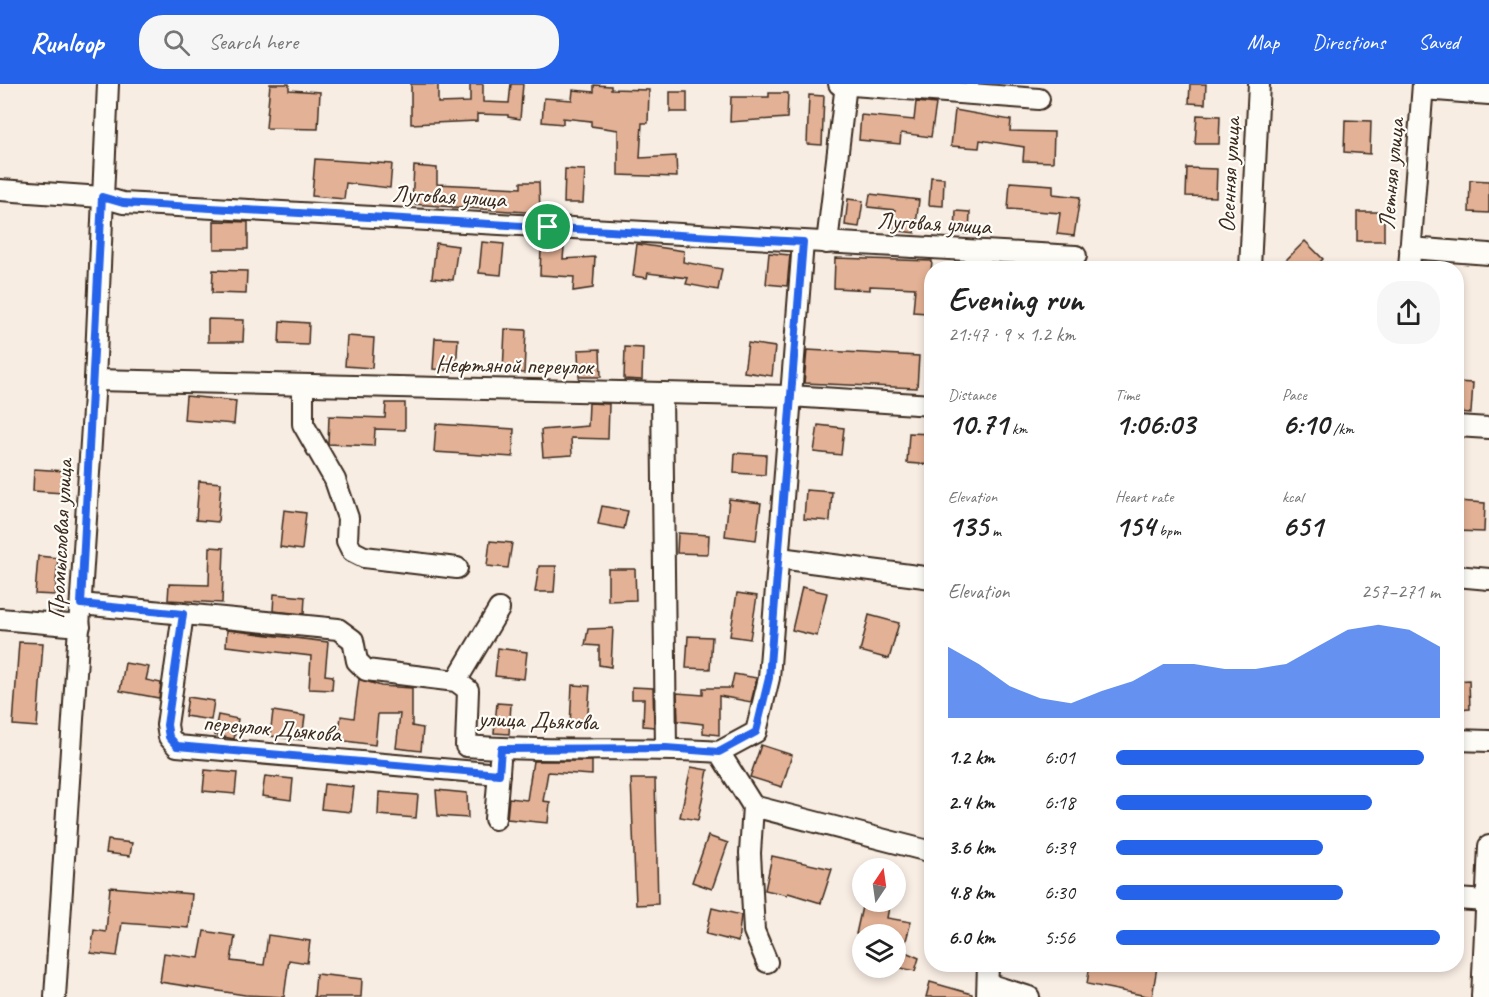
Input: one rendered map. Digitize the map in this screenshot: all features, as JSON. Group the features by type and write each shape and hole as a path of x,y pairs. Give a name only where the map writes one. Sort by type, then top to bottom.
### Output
{"street":[{"name":"Промысловая улица","path":"55,997 80,626 108,84"},
{"path":"839,84 1039,99"},
{"path":"827,243 846,84"},
{"name":"Осенняя улица","path":"1250,261 1259,84"},
{"path":"1423,87 1489,94"},
{"name":"Летняя улица","path":"1409,261 1423,87"},
{"name":"Луговая улица","path":"0,190 102,197 123,203 1076,256"},
{"path":"766,962 754,931 750,853 753,807 719,752 756,732 769,678 803,242"},
{"path":"1410,248 1489,254"},
{"name":"Нефтяной переулок","path":"94,380 790,396 924,404"},
{"path":"303,386 303,424 335,480 348,518 348,541 352,551 364,557 457,568"},
{"path":"662,393 666,748"},
{"path":"1464,426 1489,428"},
{"path":"780,558 924,577"},
{"path":"1464,577 1489,579"},
{"name":"улица Дьякова","path":"81,604 338,629 353,640 357,661 366,670 456,681 468,690 466,746 501,749 666,748 719,752"},
{"path":"456,681 499,609"},
{"name":"переулок Дьякова","path":"183,614 167,725 169,737 177,746 499,774"},
{"path":"0,619 80,626"},
{"path":"1464,740 1489,741"},
{"path":"495,819 501,749"},
{"path":"753,807 924,850"},
{"path":"1482,997 1487,942 1489,846"},
{"path":"1464,900 1487,901"},
{"path":"988,982 1029,997"}],"building":[{"path":"270,84 289,84 289,90 320,92 318,129 266,128"},
{"path":"411,84 438,84 438,103 470,102 470,84 483,84 483,102 509,103 511,84 523,84 520,119 508,117 508,115 477,114 477,121 411,124"},
{"path":"1190,84 1206,84 1205,104 1189,103"},
{"path":"594,85 611,86 611,89 649,90 648,123 642,123 640,158 676,156 677,177 618,175 618,130 591,126 591,121 563,118 563,124 542,122 544,98 572,100 573,90 594,92"},
{"path":"670,92 687,92 687,112 670,112"},
{"path":"769,93 788,93 787,118 730,122 731,97 769,97"},
{"path":"809,95 824,96 822,145 807,144"},
{"path":"916,102 936,104 931,137 901,133 900,144 859,140 861,115 914,120"},
{"path":"955,110 1011,120 1010,131 1054,132 1053,162 1023,161 1024,147 980,140 979,148 951,146"},
{"path":"1197,115 1220,116 1219,144 1195,144"},
{"path":"1345,120 1371,121 1370,154 1344,152"},
{"path":"315,159 392,164 390,188 346,183 344,199 312,196"},
{"path":"414,166 437,168 437,184 521,188 521,182 539,182 540,213 412,204"},
{"path":"1187,168 1217,169 1216,197 1186,196"},
{"path":"565,169 585,170 583,203 564,203"},
{"path":"931,177 944,178 943,206 929,205"},
{"path":"1470,180 1489,181 1489,213 1469,212"},
{"path":"1010,182 1053,185 1053,194 1080,197 1074,236 1057,234 1060,213 1008,209"},
{"path":"870,194 919,200 915,233 892,230 895,210 868,207"},
{"path":"848,199 863,201 859,227 845,225"},
{"path":"956,211 970,212 969,234 955,233"},
{"path":"1357,212 1384,212 1384,241 1357,241"},
{"path":"214,221 248,222 248,249 214,249"},
{"path":"1305,241 1323,259 1321,261 1285,261"},
{"path":"482,242 504,244 501,275 479,273"},
{"path":"436,243 458,246 453,280 432,278"},
{"path":"637,244 684,251 683,262 722,269 718,290 686,284 688,278 648,273 647,278 633,276"},
{"path":"541,248 564,248 563,259 595,257 593,288 573,291 574,277 540,275"},
{"path":"769,253 790,255 787,286 766,284"},
{"path":"835,258 932,261 924,261 924,313 913,312 915,288 870,286 870,290 834,288"},
{"path":"213,270 247,271 246,294 212,293"},
{"path":"208,319 244,320 243,342 208,342"},
{"path":"280,321 309,323 308,345 279,344"},
{"path":"505,329 526,330 524,373 503,372"},
{"path":"347,336 374,338 372,368 345,366"},
{"path":"435,338 458,339 456,371 433,369"},
{"path":"748,343 775,347 772,376 744,372"},
{"path":"625,347 643,348 642,380 624,379"},
{"path":"600,349 601,377 579,377 578,350"},
{"path":"807,350 919,356 917,388 804,383"},
{"path":"1464,382 1473,383 1471,413 1464,413"},
{"path":"186,396 236,401 234,424 184,420"},
{"path":"386,403 405,403 405,430 375,429 374,446 328,444 329,416 385,418"},
{"path":"589,403 609,404 608,439 571,438 572,455 543,457 541,430 588,426"},
{"path":"436,424 514,429 513,457 434,452"},
{"path":"818,425 844,428 841,455 814,452"},
{"path":"909,433 924,434 924,464 907,463"},
{"path":"735,453 766,455 765,475 734,473"},
{"path":"34,469 65,471 63,493 33,491"},
{"path":"199,481 221,483 218,522 196,520"},
{"path":"806,490 832,492 830,521 804,519"},
{"path":"729,499 761,503 756,540 725,536"},
{"path":"1464,501 1485,503 1484,532 1464,531"},
{"path":"602,506 628,511 624,529 598,524"},
{"path":"284,510 306,513 302,550 280,547"},
{"path":"678,533 709,535 708,554 677,553"},
{"path":"490,541 512,543 508,568 487,566"},
{"path":"210,547 224,548 222,603 168,600 169,584 209,585"},
{"path":"38,556 58,558 55,595 35,594"},
{"path":"539,566 556,566 554,592 535,592"},
{"path":"608,569 635,569 636,600 608,601"},
{"path":"802,587 827,593 817,636 792,630"},
{"path":"737,593 757,596 750,639 730,636"},
{"path":"274,594 305,597 304,614 273,611"},
{"path":"869,615 899,623 889,659 860,651"},
{"path":"613,628 611,667 599,665 599,646 585,645 588,629"},
{"path":"227,630 328,642 325,675 333,676 332,690 309,689 311,656 226,646"},
{"path":"688,636 712,637 710,669 686,668"},
{"path":"19,642 43,643 37,727 13,725"},
{"path":"498,648 527,652 524,679 495,676"},
{"path":"125,663 149,667 146,680 161,683 159,698 120,691"},
{"path":"734,674 757,678 751,702 719,696 719,735 703,733 703,724 678,721 677,693 703,695 703,688 731,688"},
{"path":"359,679 381,686 412,688 412,726 423,728 421,751 396,748 400,714 378,714 375,745 338,740 341,716 354,718"},
{"path":"1464,680 1469,680 1470,709 1464,709"},
{"path":"572,685 590,686 587,726 570,726"},
{"path":"632,687 653,688 654,727 643,726 644,699 632,699"},
{"path":"188,697 214,701 211,720 185,716"},
{"path":"497,703 511,704 509,734 494,733"},
{"path":"273,711 305,716 302,740 270,736"},
{"path":"218,715 238,719 234,739 214,735"},
{"path":"761,745 792,755 782,787 750,777"},
{"path":"533,761 592,761 592,775 548,772 543,801 550,802 548,823 507,819 509,798 527,800"},
{"path":"691,767 708,770 698,820 680,817"},
{"path":"205,770 237,773 235,794 203,791"},
{"path":"265,776 293,779 291,800 262,796"},
{"path":"631,779 655,779 658,904 636,905"},
{"path":"324,784 354,787 351,812 321,809"},
{"path":"436,790 467,793 468,818 438,816"},
{"path":"379,792 418,795 416,818 378,815"},
{"path":"708,836 728,843 712,889 692,882"},
{"path":"108,840 132,843 130,856 106,853"},
{"path":"772,856 832,869 821,903 788,893 787,895 765,890"},
{"path":"110,887 192,894 189,928 122,923 117,956 91,953 94,930 106,932"},
{"path":"712,908 741,915 738,942 706,934"},
{"path":"861,912 888,912 887,918 911,922 906,940 906,924 858,924"},
{"path":"204,931 235,936 231,961 264,965 268,935 310,941 307,963 289,960 284,997 245,995 160,982 164,953 199,958"},
{"path":"906,952 919,958 915,971 906,969"},
{"path":"1089,972 1156,972 1152,997 1087,984"},
{"path":"316,974 362,979 361,997 314,997"},
{"path":"930,982 972,994 972,997 926,997"}],"route":[{"path":"102,197 123,203 548,227 803,242 769,678 756,732 719,752 666,748 501,749 499,774 177,746 169,737 167,725 183,614 81,604 102,197"}]}
